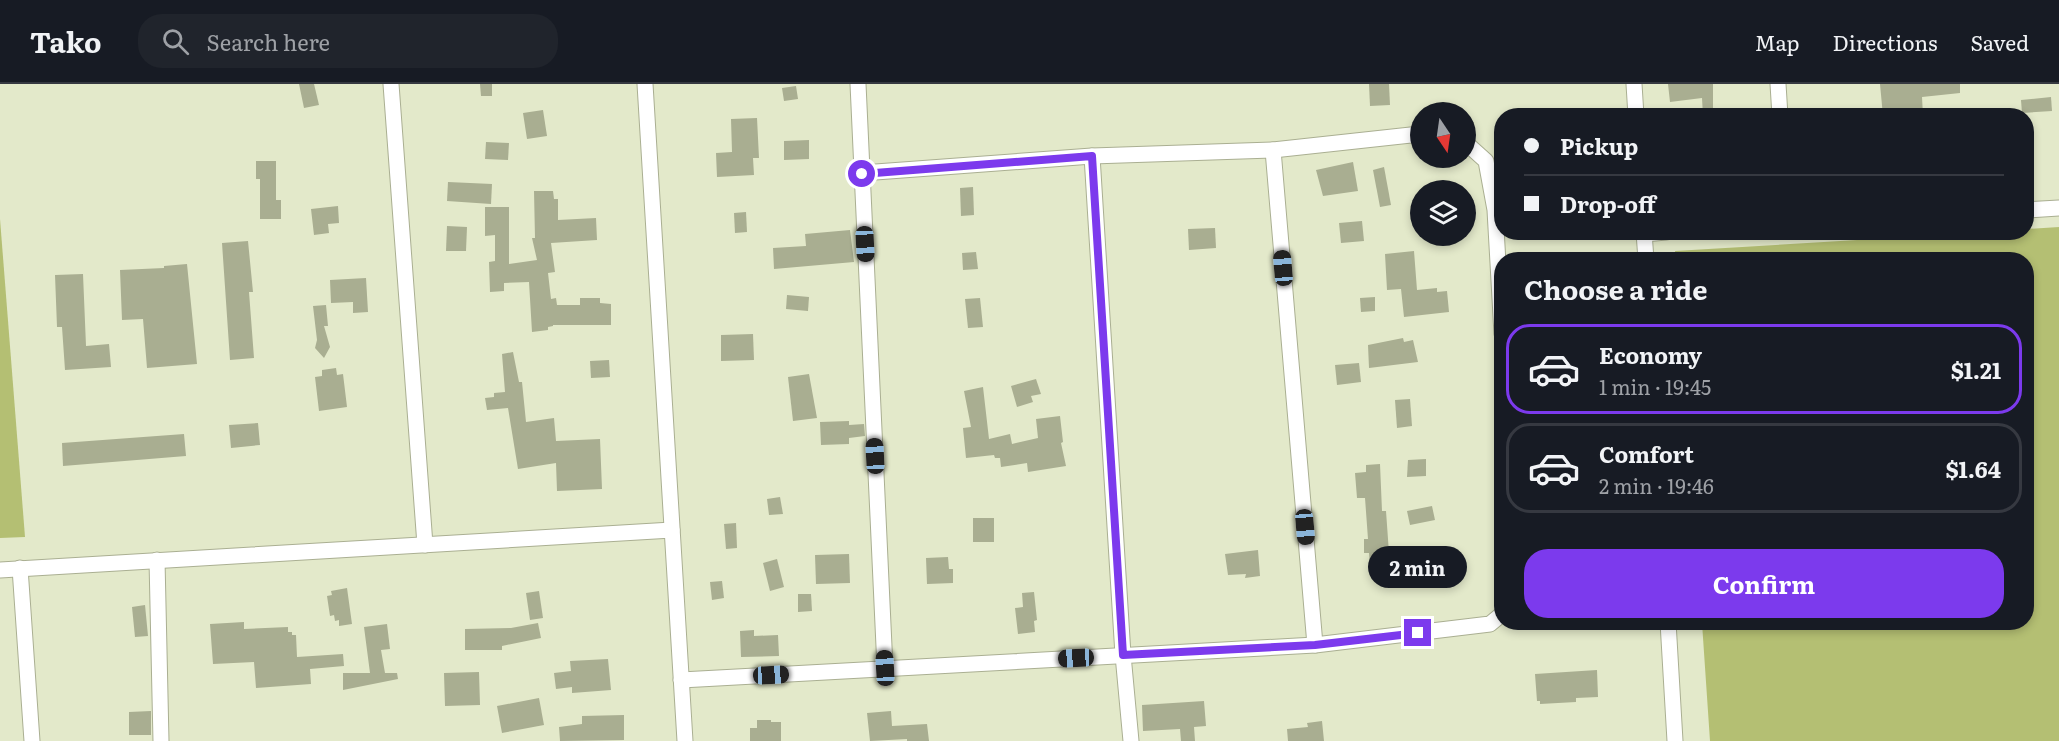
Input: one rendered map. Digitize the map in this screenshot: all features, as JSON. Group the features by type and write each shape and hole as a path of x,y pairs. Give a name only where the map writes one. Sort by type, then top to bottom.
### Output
{"street":[{"path":"391,84 425,545"},
{"path":"645,84 685,741"},
{"path":"858,84 885,668"},
{"path":"1634,84 1636,108"},
{"path":"1778,84 1780,108"},
{"path":"862,174 1092,156 1273,150 1410,135"},
{"path":"1273,150 1315,645"},
{"path":"1476,152 1486,161 1494,205"},
{"path":"1092,156 1123,655 1131,741"},
{"path":"2034,210 2059,208"},
{"path":"0,570 672,530"},
{"path":"157,560 161,741"},
{"path":"21,568 32,741"},
{"path":"681,680 1315,645 1490,624 1494,621"},
{"path":"1668,630 1675,741"}],"green space":[{"path":"0,219 25,537 0,538"},
{"path":"2059,227 2059,741 1710,741 1702,630 2034,630 2034,252 1675,251 1857,240 2034,240 2034,229"}],"building":[{"path":"299,84 314,84 319,105 304,108"},
{"path":"480,84 492,84 492,96 481,96"},
{"path":"1369,84 1389,84 1390,105 1370,106"},
{"path":"1668,84 1713,84 1713,108 1703,108 1702,98 1670,102"},
{"path":"1880,84 1960,84 1960,93 1922,97 1923,108 1882,108"},
{"path":"796,86 798,99 784,101 782,88"},
{"path":"2051,97 2052,111 2034,112 2034,108 2022,108 2021,100"},
{"path":"543,110 547,136 527,139 523,113"},
{"path":"757,118 759,158 753,158 754,175 717,177 716,153 732,152 731,119"},
{"path":"809,140 809,159 784,160 784,141"},
{"path":"486,142 509,143 508,160 485,159"},
{"path":"256,161 276,161 276,200 281,200 281,219 260,219 260,179 256,179"},
{"path":"1353,162 1358,191 1323,196 1316,170"},
{"path":"1384,167 1391,205 1380,207 1373,170"},
{"path":"448,182 492,184 491,204 447,201"},
{"path":"973,187 974,215 961,216 960,188"},
{"path":"534,191 553,191 554,199 558,199 558,220 596,218 597,240 551,243 555,272 548,273 551,299 556,298 557,305 580,305 580,298 600,298 600,303 611,304 611,325 553,325 548,327 548,330 532,332 529,282 504,283 504,291 490,292 489,262 495,261 495,235 485,236 485,207 509,207 509,264 537,260 532,238 535,238"},
{"path":"338,206 339,223 328,224 329,233 314,235 311,209"},
{"path":"746,212 747,232 735,233 734,213"},
{"path":"1362,221 1364,241 1341,243 1339,223"},
{"path":"447,226 467,227 466,251 446,251"},
{"path":"1215,228 1216,248 1189,250 1188,229"},
{"path":"850,230 854,262 774,269 773,248 806,246 805,234"},
{"path":"248,241 253,292 249,292 254,358 230,360 222,243"},
{"path":"1414,251 1417,290 1437,288 1437,292 1447,291 1449,312 1404,317 1401,289 1387,290 1385,254"},
{"path":"976,252 978,269 963,270 962,253"},
{"path":"187,264 197,364 147,368 143,319 122,320 120,270 164,268 164,266"},
{"path":"83,274 86,346 109,344 111,367 65,370 62,327 57,327 55,275"},
{"path":"366,278 368,312 353,313 353,302 331,303 330,280"},
{"path":"787,295 809,297 808,311 786,309"},
{"path":"1375,297 1375,311 1361,312 1360,298"},
{"path":"980,298 983,327 968,328 965,299"},
{"path":"326,305 328,326 324,326 330,347 324,358 315,348 317,340 313,306"},
{"path":"753,334 754,360 721,361 721,335"},
{"path":"1403,338 1404,342 1413,340 1418,362 1369,368 1368,345"},
{"path":"513,352 519,382 522,382 526,422 554,418 556,441 600,439 602,489 557,491 556,463 518,469 508,408 487,410 485,398 494,397 494,393 505,392 502,354"},
{"path":"609,360 610,377 591,378 590,361"},
{"path":"1359,363 1361,382 1337,385 1335,365"},
{"path":"336,368 337,375 343,374 347,407 319,411 315,377 322,376 322,370"},
{"path":"809,374 817,418 793,421 788,377"},
{"path":"1036,379 1041,394 1031,396 1033,402 1017,407 1011,386"},
{"path":"983,387 989,439 1010,434 1012,444 1038,438 1036,419 1060,416 1063,442 1061,443 1066,466 1028,472 1027,463 1001,467 1000,458 995,458 994,455 966,458 963,428 971,427 964,391"},
{"path":"1410,399 1412,426 1397,428 1395,400"},
{"path":"849,421 849,425 864,424 865,436 849,438 849,444 821,445 820,422"},
{"path":"258,423 260,445 231,448 229,425"},
{"path":"184,434 186,456 63,466 62,443"},
{"path":"1426,459 1426,476 1407,477 1408,460"},
{"path":"1380,464 1382,511 1386,511 1389,553 1386,554 1387,564 1370,565 1369,553 1364,553 1364,539 1368,539 1365,498 1357,498 1355,473 1366,472 1366,465"},
{"path":"780,497 783,514 769,515 767,499"},
{"path":"1432,506 1435,520 1410,525 1407,511"},
{"path":"973,518 994,518 994,542 973,542"},
{"path":"736,523 737,548 726,549 724,524"},
{"path":"1258,550 1260,576 1245,578 1246,574 1228,575 1225,554"},
{"path":"849,554 850,583 816,584 815,555"},
{"path":"948,557 949,569 953,569 953,583 927,584 926,558"},
{"path":"777,559 784,587 770,591 763,563"},
{"path":"722,581 724,598 712,600 710,582"},
{"path":"347,588 352,624 339,626 339,620 335,621 334,615 330,616 327,596 332,595 331,591"},
{"path":"539,591 543,618 530,620 526,593"},
{"path":"1034,592 1037,620 1034,621 1035,632 1018,634 1015,608 1023,607 1022,593"},
{"path":"798,594 811,594 812,611 798,612"},
{"path":"145,605 148,636 135,637 132,607"},
{"path":"244,622 244,629 288,627 288,632 296,635 297,657 343,654 344,666 310,669 311,684 256,688 254,662 213,664 210,624"},
{"path":"538,623 541,638 502,646 502,650 465,650 465,629 511,628"},
{"path":"387,624 390,649 381,650 385,673 397,673 398,679 343,690 343,673 370,673 364,627"},
{"path":"754,630 754,636 778,635 779,656 741,657 740,631"},
{"path":"608,659 611,690 572,693 572,687 556,689 554,673 571,671 570,661"},
{"path":"1597,670 1598,697 1576,698 1576,702 1540,704 1540,701 1537,701 1535,674"},
{"path":"479,672 480,705 445,706 444,673"},
{"path":"539,698 544,725 502,733 497,706"},
{"path":"1204,701 1206,726 1194,727 1195,741 1181,741 1180,729 1143,731 1142,705"},
{"path":"151,711 151,735 129,735 129,712"},
{"path":"891,711 892,726 927,724 929,741 907,741 907,739 870,741 867,713"},
{"path":"624,715 624,740 560,741 559,727 582,724 582,716"},
{"path":"757,720 781,722 781,741 750,741 750,728 757,728"},
{"path":"1322,721 1324,741 1288,741 1287,729 1308,727 1307,723"}],"route":[{"path":"862,174 1092,156 1123,655 1315,645 1418,633"}]}
